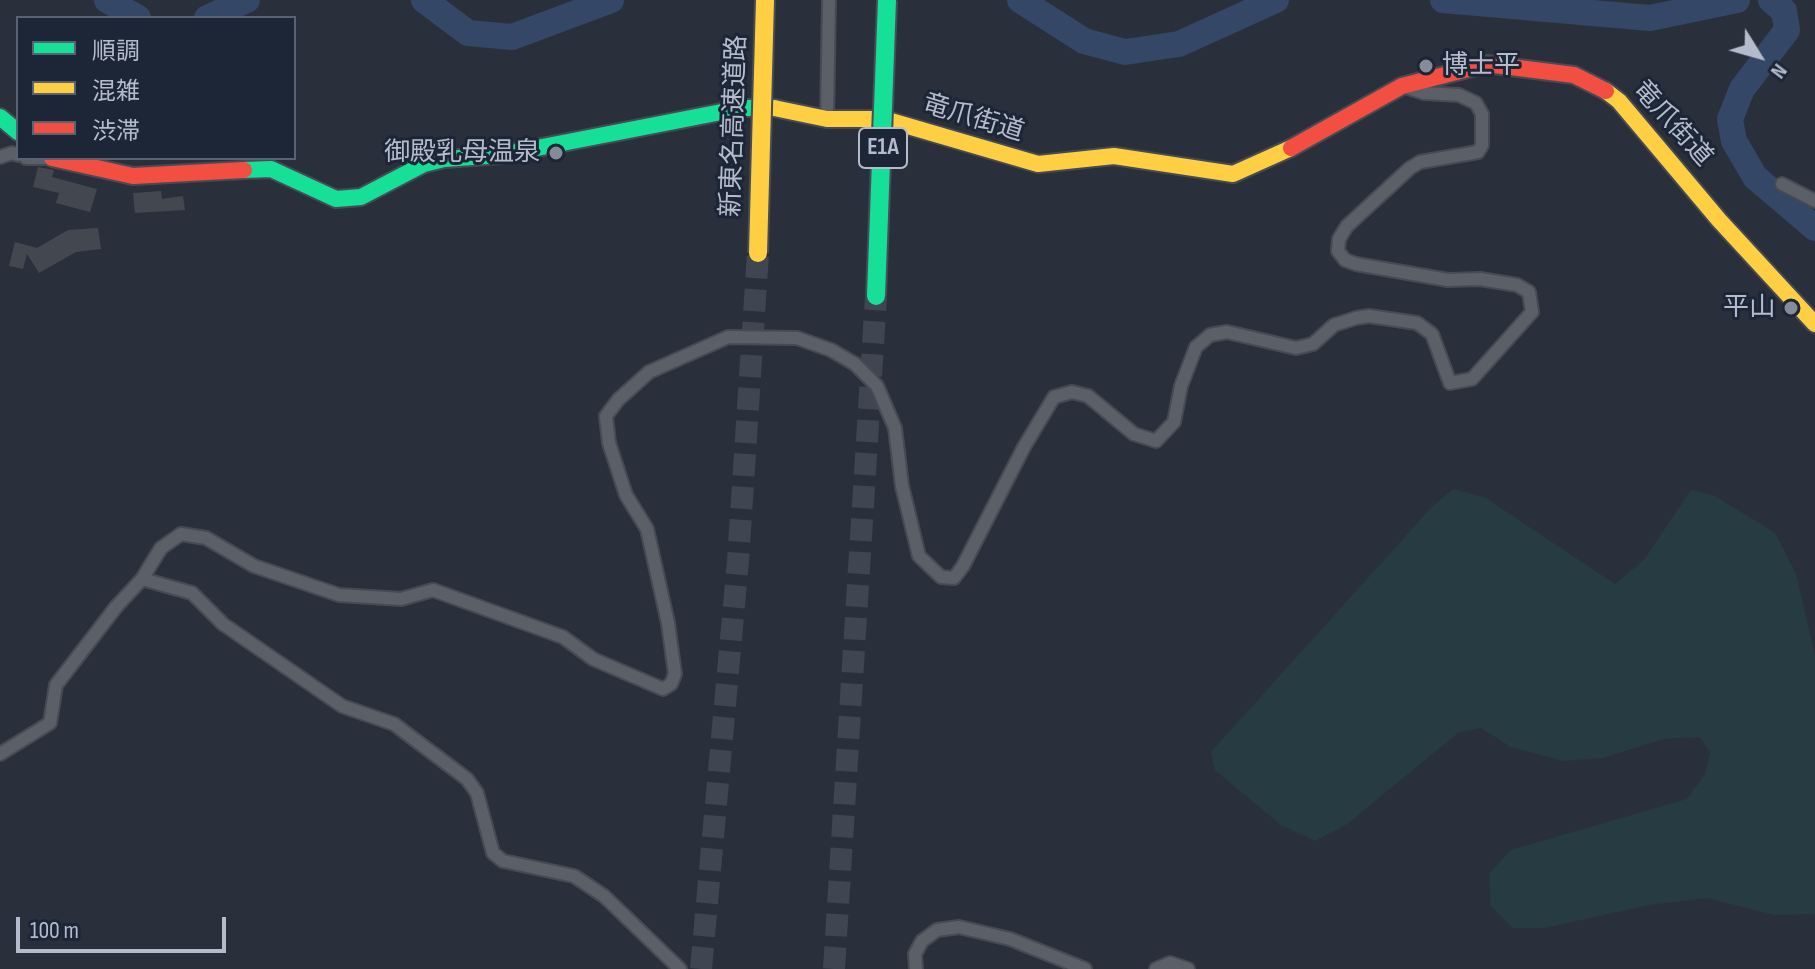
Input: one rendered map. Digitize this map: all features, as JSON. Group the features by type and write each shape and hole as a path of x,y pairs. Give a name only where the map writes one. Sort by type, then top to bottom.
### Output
{"main road":[{"name":"新東名高速道路","path":"758,253 765,0"},
{"name":"E1A","path":"876,296 887,0"},
{"name":"竜爪街道","path":"60,160 133,176 271,169 336,199 361,197 434,161 501,155 742,108 777,108 827,119 884,119 1038,164 1114,156 1233,174 1262,164 1402,86 1487,64 1574,75 1598,85 1619,101 1719,220 1815,324"},
{"path":"0,117 16,130"}],"street":[{"path":"827,119 829,0"},
{"path":"0,754 50,723 56,685 116,607 142,579 161,548 181,534 206,538 254,566 339,595 401,599 433,590 550,631 593,659 663,689 671,684 675,674 668,623 647,529 626,495 609,443 606,416 618,400 649,372 691,350 728,337 797,338 831,350 855,364 877,386 889,408 919,556 941,577 954,578 1054,397 1072,392 1088,396 1134,434 1156,441 1174,422 1181,386 1196,347 1210,335 1227,332 1296,348 1313,344 1334,325 1356,318 1369,316 1417,323 1432,334 1450,383 1461,384 1472,379 1532,312 1529,292 1517,285 1480,279 1448,280 1356,264 1345,260 1338,251 1339,239 1347,226 1410,168 1420,162 1478,152 1482,145 1482,114 1476,103 1459,95 1424,93 1402,86"},
{"path":"1782,184 1815,201"},
{"path":"142,579 192,593 223,624 342,706 394,724 467,779 477,793 493,853 503,861 574,876 604,896 680,969"},
{"path":"916,969 915,954 922,941 937,930 959,927 1010,939 1085,969"},
{"path":"1156,969 1170,963 1188,969"}],"green space":[{"path":"1453,489 1484,497 1615,584 1644,560 1691,490 1715,496 1775,533 1796,574 1815,655 1815,914 1775,915 1707,898 1649,905 1544,928 1513,928 1491,906 1489,874 1511,850 1687,799 1705,774 1710,752 1700,737 1664,739 1602,758 1563,761 1511,747 1481,728 1459,732 1347,824 1315,841 1281,825 1215,770 1211,752 1430,509"}],"building":[{"path":"38,167 54,170 52,177 97,189 90,212 56,203 59,193 33,187"},
{"path":"161,191 162,199 183,196 185,210 135,213 133,193"},
{"path":"98,228 101,249 76,252 39,273 27,254 23,269 9,266 15,242 37,248 68,230"}],"waterway":[{"path":"107,0 135,16"},
{"path":"211,16 247,0"},
{"path":"424,0 468,33 512,37 611,0"},
{"path":"1020,0 1084,41 1125,52 1179,44 1276,0"},
{"path":"1443,0 1650,18 1737,0"},
{"path":"1771,0 1784,11 1787,30 1742,89 1730,119 1734,141 1755,177 1815,228"}],"tunnel":[{"path":"701,969 738,561 758,253"},
{"path":"834,969 876,296"}],"traffic: fast":[{"path":"876,296 887,0"},
{"path":"244,170 271,169 336,199 361,197 424,164 444,159 501,155 742,108 774,108"},
{"path":"0,117 16,130"}],"traffic: slow":[{"path":"758,253 765,0"},
{"path":"1606,91 1619,101 1719,220 1815,324"},
{"path":"774,108 827,119 884,119 1038,164 1114,156 1233,174 1291,148"}],"traffic: jam":[{"path":"1291,148 1402,86 1487,64 1574,75 1606,91"},
{"path":"61,160 133,176 244,170"}],"place":[{"name":"博士平","path":"1426,66"},
{"name":"御殿乳母温泉","path":"556,153"},
{"name":"平山","path":"1791,308"}]}
